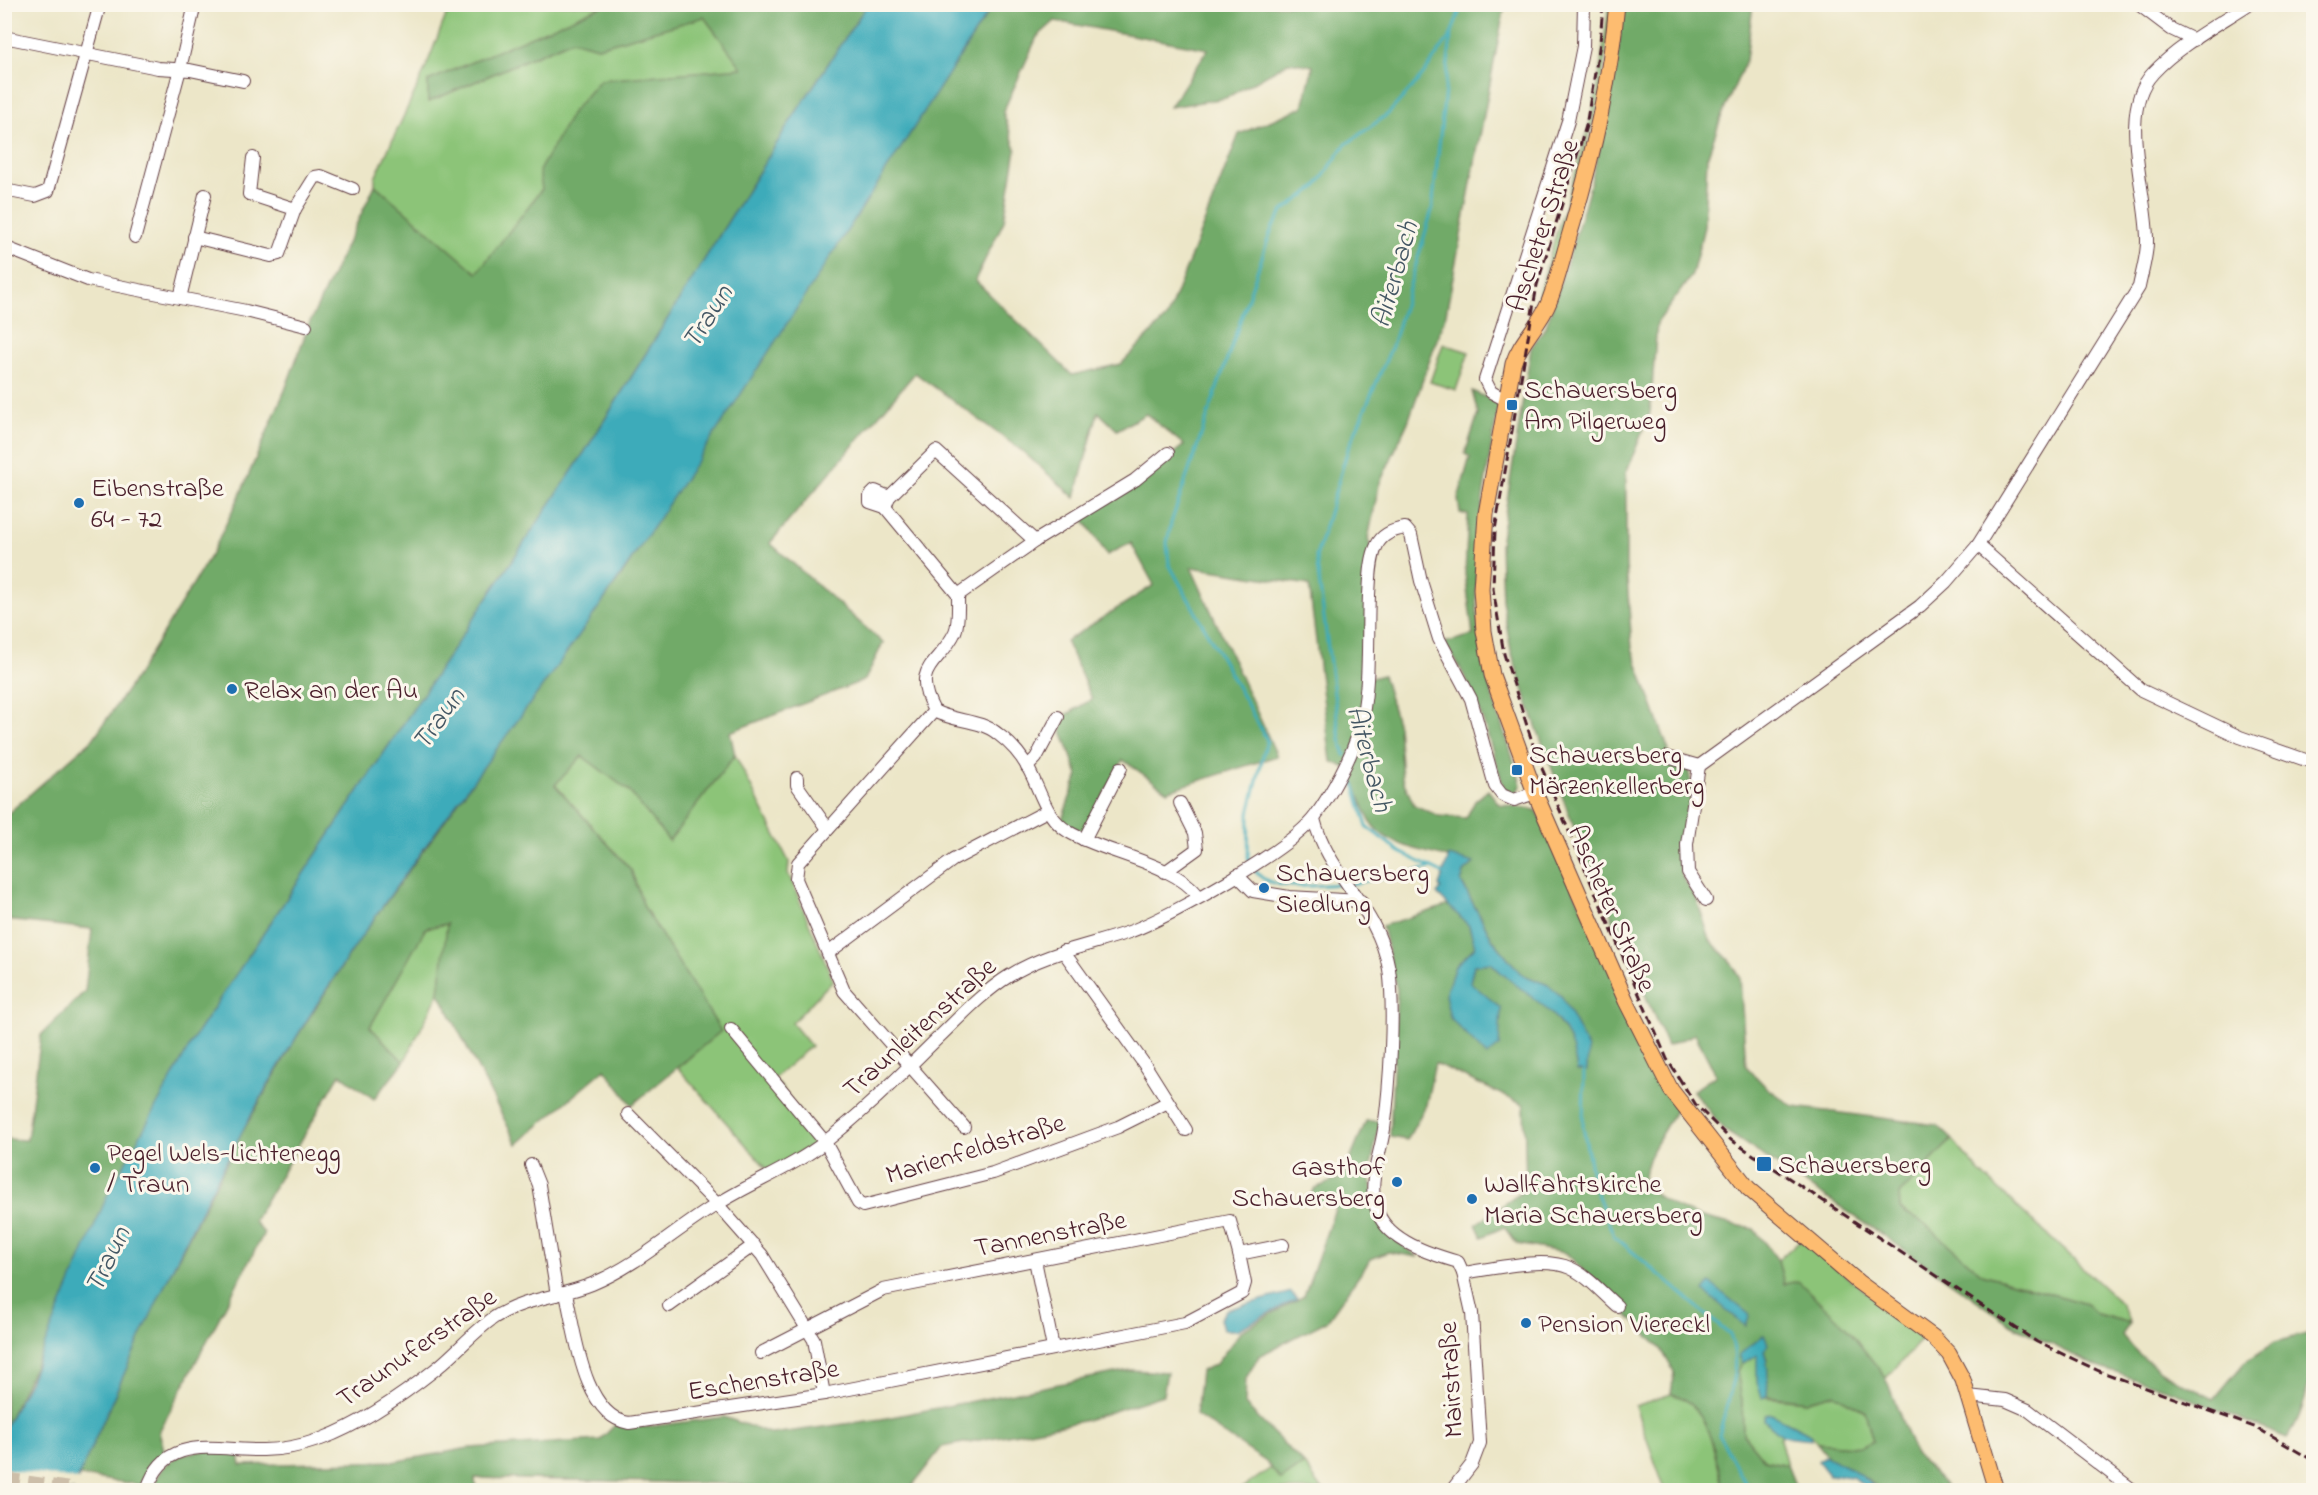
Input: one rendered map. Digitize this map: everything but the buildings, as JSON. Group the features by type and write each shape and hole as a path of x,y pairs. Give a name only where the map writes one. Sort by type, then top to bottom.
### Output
{"main road":[{"name":"Ascheter Straße","path":"1617,4 1612,58 1596,144 1549,302 1538,325 1516,354 1506,400 1482,541 1482,609 1495,683 1535,793 1626,1001 1662,1075 1682,1106 1734,1172 1764,1202 1858,1282 1910,1320 1949,1354 1959,1370 1968,1396 1996,1491"}],"street":[{"path":"4,190 35,196 44,195 48,191 88,54 100,4"},
{"path":"135,237 195,4"},
{"path":"1506,400 1491,392 1485,380 1568,121 1583,46 1584,4"},
{"path":"2138,4 2171,29 2194,40"},
{"path":"1706,900 1688,872 1687,844 1701,765 1920,606 1946,582 1978,545 2139,287 2147,242 2136,118 2141,93 2152,74 2194,40 2249,4"},
{"path":"4,37 158,68 180,69 243,81"},
{"path":"253,158 249,195 296,209"},
{"path":"194,237 271,256 279,254 296,209 315,177 321,176 353,189"},
{"path":"180,298 205,195"},
{"path":"4,247 88,280 306,326"},
{"path":"1035,541 936,451 887,502 958,595 955,632 929,664 925,681 927,698 934,711 993,730 1008,743 1027,767 1047,811 1062,828 1084,840 1133,857 1165,872 1199,897"},
{"path":"958,595 1035,541 1134,480 1168,453"},
{"name":"Traunleitenstraße","path":"561,1294 632,1264 717,1204 786,1168 825,1142 995,985 1032,963 1063,951 1132,931 1199,897 1240,873 1314,819 1353,747 1365,700 1370,573 1376,546 1392,530 1405,528 1411,535 1421,581 1439,639 1471,699 1495,786 1502,795 1514,800 1535,793"},
{"path":"1978,545 2141,690 2240,736 2313,763"},
{"path":"934,711 798,863 796,879 844,991 852,1004 964,1127"},
{"path":"1027,767 1036,758 1058,717"},
{"path":"1667,757 1701,765"},
{"path":"1084,840 1121,768"},
{"path":"797,778 797,785 828,829"},
{"path":"1165,872 1197,849 1195,833 1180,803"},
{"path":"828,953 953,860 1047,811"},
{"path":"1314,819 1319,839 1358,897 1379,937 1388,968 1389,1072 1384,1129 1371,1188 1378,1215 1388,1228 1407,1242 1461,1267 1548,1263 1569,1267 1585,1277 1617,1306"},
{"path":"1240,873 1254,891 1289,897 1358,897"},
{"path":"1063,951 1186,1130"},
{"path":"730,1029 825,1142"},
{"name":"Marienfeldstraße","path":"825,1142 858,1203 863,1206 993,1173 1118,1127 1168,1102"},
{"path":"628,1114 754,1245 814,1340 824,1394"},
{"name":"Eschenstraße","path":"531,1166 539,1185 561,1294 584,1368 594,1396 618,1421 645,1422 824,1394 1185,1323 1242,1293 1245,1283 1239,1254"},
{"name":"Tannenstraße","path":"761,1353 883,1290 1230,1221 1239,1254"},
{"path":"669,1306 754,1245"},
{"path":"1239,1254 1283,1245"},
{"path":"1035,1260 1053,1348"},
{"name":"Mairstraße","path":"1452,1491 1472,1464 1480,1443 1472,1313 1461,1267"},
{"name":"Traunuferstraße","path":"147,1491 153,1473 164,1462 173,1455 191,1448 212,1446 243,1449 291,1449 327,1437 390,1402 439,1367 496,1317 526,1302 561,1294"},
{"path":"1968,1396 2005,1400 2028,1410 2133,1491"}],"green space":[{"path":"450,5 604,5 428,81 428,102 572,40 598,47 704,17 743,69 600,80 542,189 477,274 375,185 375,178 424,72"},
{"path":"604,5 867,5 795,114 584,453 195,1036 5,1427 5,1139 27,1140 41,1035 85,991 92,929 5,920 5,816 93,739 138,674 212,553 240,495 285,390 309,324 375,185 477,273 542,189 539,171 573,111 600,80 742,68 704,17 598,47 572,40 428,102 428,81"},
{"path":"993,5 1505,5 1446,314 1408,422 1379,485 1368,539 1372,551 1364,680 1383,675 1398,726 1402,778 1414,805 1439,816 1466,818 1475,801 1488,790 1499,804 1536,810 1676,1109 1652,1150 1642,1182 1653,1193 1679,1208 1708,1219 1754,1229 1778,1260 1784,1284 1798,1281 1846,1327 1886,1378 1914,1453 1950,1490 1882,1490 1851,1469 1831,1461 1817,1443 1861,1447 1873,1441 1865,1411 1834,1394 1808,1401 1767,1396 1767,1360 1764,1351 1739,1355 1743,1363 1737,1371 1742,1400 1743,1434 1764,1460 1787,1465 1797,1490 1725,1490 1714,1448 1703,1420 1695,1408 1684,1399 1671,1394 1674,1372 1661,1349 1566,1253 1517,1244 1504,1227 1482,1237 1476,1224 1526,1189 1524,1105 1435,1063 1426,1105 1407,1140 1390,1137 1397,990 1382,926 1449,905 1469,926 1475,947 1455,966 1470,982 1474,965 1491,963 1547,1008 1574,1045 1588,1049 1562,997 1548,985 1521,974 1493,940 1461,881 1464,872 1473,864 1420,851 1383,835 1374,827 1367,815 1350,770 1331,761 1309,585 1191,567 1277,756 1167,791 1123,760 1083,832 1061,822 1078,775 1058,720 1092,699 1066,641 1154,585 1131,543 1107,555 1082,517 1135,484 1184,445 1146,414 1117,430 1098,412 1075,498 1022,451 915,373 770,543 883,643 865,680 730,732 735,755 669,841 629,791 582,756 555,785 631,870 644,907 721,1031 632,1105 605,1069 517,1144 439,993 447,924 426,928 370,1027 404,1062 374,1099 340,1074 254,1221 264,1233 159,1432 165,1453 148,1470 141,1485 79,1476 155,1304 242,1133 298,1035 361,937 621,576","holes":["1055,21 1208,49 1170,107 1226,98 1289,62 1313,66 1303,107 1239,134 1167,317 1121,364 1072,375 975,280 1004,221 1016,149 1003,112 1037,37"]},
{"path":"1609,5 1612,5 1600,97 1545,299 1537,313 1539,290 1588,130 1597,90"},
{"path":"1623,5 1753,5 1746,60 1722,115 1707,158 1704,227 1692,275 1657,323 1650,413 1626,473 1626,564 1632,648 1669,751 1666,760 1688,768 1692,789 1685,823 1682,876 1697,900 1710,940 1731,962 1740,977 1746,1066 1765,1086 1794,1107 1937,1125 1952,1139 1899,1195 1900,1209 1925,1224 1982,1274 2086,1304 2097,1314 2130,1323 2122,1335 2142,1356 2164,1373 2214,1399 2244,1363 2275,1342 2307,1334 2311,1358 2308,1387 2299,1415 2287,1438 2174,1392 2098,1367 2012,1325 1883,1235 1724,1130 1693,1091 1716,1075 1695,1034 1667,1046 1574,828 1530,710 1511,651 1502,600 1500,545 1531,348 1546,326 1595,167 1612,87"},
{"path":"1443,344 1469,352 1456,390 1430,382"},
{"path":"1472,391 1499,403 1478,543 1477,614 1481,649 1489,684 1521,785 1515,794 1504,788 1473,694 1465,676 1444,643 1473,635 1465,574 1468,515 1460,513 1458,499 1470,457 1465,454 1478,414"},
{"path":"581,755 629,791 669,840 735,755 789,862 788,873 833,980 792,1023 811,1046 774,1078 821,1140 769,1171 678,1068 720,1030 644,907 631,870 555,785"},
{"path":"448,924 439,993 404,1062 370,1027 425,927"},
{"path":"1366,1121 1380,1121 1369,1176 1384,1231 1418,1257 1388,1252 1371,1259 1327,1321 1259,1356 1246,1378 1245,1405 1304,1464 1281,1480 1266,1462 1196,1415 1201,1371 1216,1364 1241,1331 1304,1296 1336,1206 1307,1200 1315,1188 1343,1177"},
{"path":"1952,1139 1977,1169 2121,1304 2130,1323 2097,1314 2086,1304 1982,1274 1925,1224 1900,1209 1899,1195"},
{"path":"1800,1240 1924,1337 1886,1378 1846,1327 1784,1285 1778,1260"},
{"path":"1757,1355 1762,1397 1808,1401 1834,1394 1865,1411 1873,1441 1861,1447 1817,1443 1811,1434 1771,1414 1766,1415 1764,1420 1783,1436 1780,1439 1787,1465 1764,1460 1743,1434 1742,1400 1737,1371 1743,1363"},
{"path":"1130,1370 1167,1372 1163,1395 1083,1421 942,1447 909,1490 776,1490 735,1484 475,1478 476,1490 171,1490 170,1488 153,1487 165,1466 190,1452 239,1453 241,1465 398,1461 469,1448 600,1440 615,1425 646,1427 724,1417 772,1434 881,1419"},
{"path":"1671,1394 1684,1399 1703,1419 1714,1448 1725,1490 1665,1490 1635,1406"},
{"path":"1304,1464 1323,1490 1240,1490 1271,1468 1281,1480"}],"water":[{"name":"Traun","path":"867,5 993,5 623,572 376,915 299,1033 266,1088 206,1200 150,1316 73,1490 5,1490 5,1427 29,1382 107,1196 195,1036 584,453 795,114"},
{"path":"1449,856 1474,863 1464,872 1461,882 1493,940 1521,974 1548,985 1562,997 1588,1049 1587,1071 1577,1071 1573,1050 1557,1019 1491,963 1474,965 1470,982 1501,1008 1499,1046 1487,1056 1450,1018 1445,995 1455,966 1475,947 1469,926 1437,894 1441,889 1439,886"},
{"path":"1710,1283 1750,1315 1746,1326 1704,1291"},
{"path":"1291,1292 1297,1299 1237,1330 1223,1330 1220,1319 1226,1310"},
{"path":"1764,1335 1768,1344 1764,1351 1768,1384 1767,1396 1762,1398 1757,1382 1757,1355 1743,1363 1739,1355"},
{"path":"1771,1414 1811,1434 1811,1439 1783,1436 1764,1420 1766,1415"},
{"path":"1825,1456 1852,1469 1876,1488 1863,1485 1852,1477 1829,1475 1818,1461"}],"pier":[{"path":"5,1469 81,1480 77,1490 5,1490"}],"waterway":[{"name":"Aiterbach","path":"1345,755 1340,739 1316,557 1348,449 1392,346 1432,210 1451,35 1462,4"},
{"path":"1252,864 1248,858 1249,813 1267,740 1169,564 1167,543 1171,523 1272,228 1283,211 1316,187 1345,145 1388,114 1423,75 1450,36"},
{"name":"Aiterbach","path":"1349,767 1367,827 1400,852 1446,875"},
{"path":"1351,884 1430,868"},
{"path":"1255,870 1261,877 1282,885 1342,884"},
{"name":"Aiterbach","path":"1584,1068 1583,1126 1594,1186 1614,1236 1730,1335 1734,1347 1734,1372 1719,1435 1749,1490"}],"tunnel":[{"path":"4,1480 70,1490"}],"railway":[{"path":"1603,4 1600,43 1586,126 1537,285 1495,530 1493,589 1504,654 1537,757 1667,1059 1696,1105 1731,1140 2037,1342 2099,1371 2257,1428 2314,1461"}],"place":[{"name":"Schauersberg Am Pilgerweg","path":"1512,405"},
{"name":"Eibenstraße 64 - 72","path":"79,503"},
{"name":"Relax an der Au","path":"232,689"},
{"name":"Schauersberg Märzenkellerberg","path":"1517,770"},
{"name":"Schauersberg Siedlung","path":"1264,888"},
{"name":"Schauersberg","path":"1764,1164"},
{"name":"Pegel Wels-Lichtenegg / Traun","path":"95,1168"},
{"name":"Gasthof Schauersberg","path":"1397,1182"},
{"name":"Wallfahrtskirche Maria Schauersberg","path":"1472,1199"},
{"name":"Pension Viereckl","path":"1526,1323"}]}
